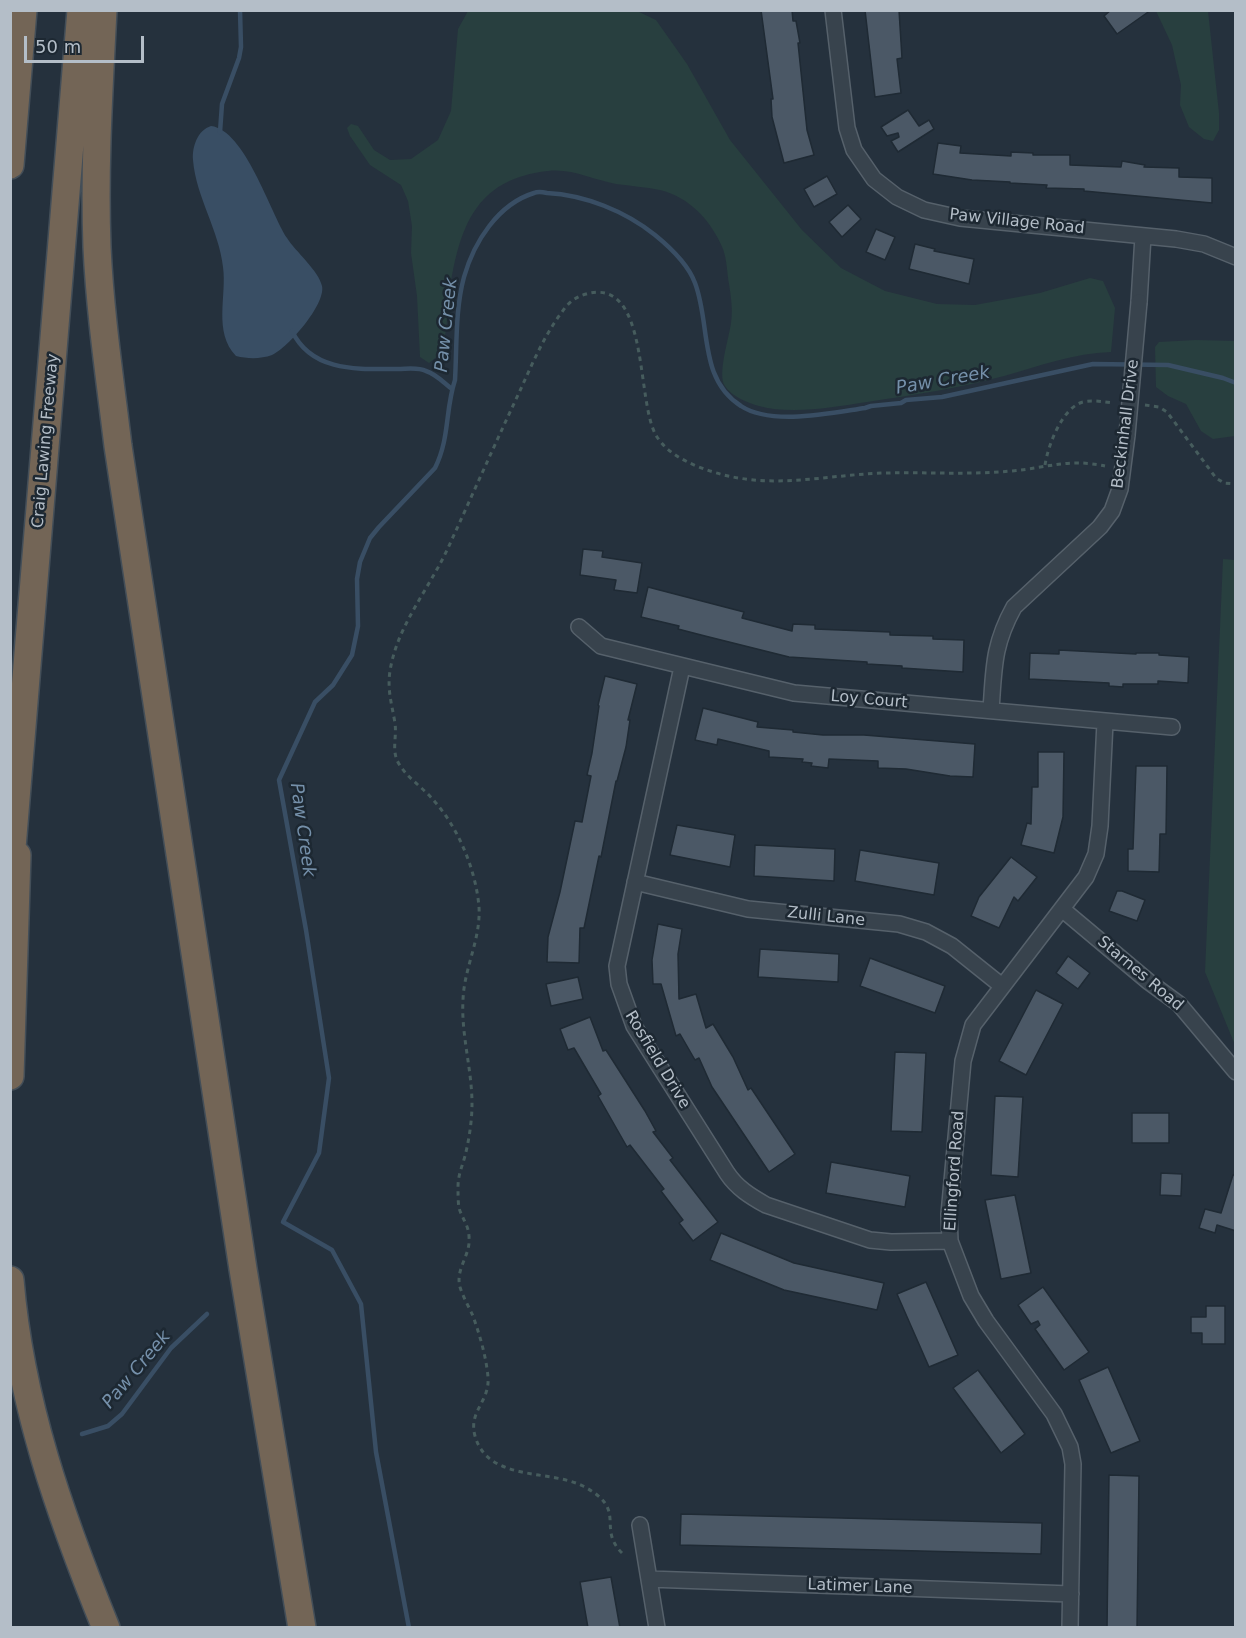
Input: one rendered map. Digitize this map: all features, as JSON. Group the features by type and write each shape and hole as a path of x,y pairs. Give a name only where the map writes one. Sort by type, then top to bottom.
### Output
{"highway":[{"path":"10,165 23,10"},
{"name":"Craig Lawing Freeway","path":"10,872 81,10"},
{"path":"103,10 96,166 97,249 118,446 243,1269 302,1628"},
{"path":"10,1076 20,764"},
{"path":"10,1280 13,1311 35,1429 74,1546 106,1628"}],"street":[{"name":"Paw Village Road","path":"833,10 847,128 854,150 874,179 897,197 924,210 960,218 1143,236 1204,244 1234,252"},
{"name":"Beckinhall Drive","path":"991,710 997,643 1014,606 1100,527 1112,511 1120,489 1127,435 1143,236"},
{"name":"Loy Court","path":"579,627 601,646 794,693 1172,727"},
{"name":"Rosfield Drive","path":"682,667 617,966 624,1002 634,1026 736,1185 766,1205 854,1236 891,1242 951,1241"},
{"name":"Ellingford Road","path":"1070,1628 1073,1464 1070,1447 1054,1414 986,1321 971,1296 951,1241 949,1225 965,1051 973,1025 1086,876 1096,854 1100,826 1105,722"},
{"name":"Zulli Lane","path":"635,882 748,909 899,924 926,932 952,946 1002,986"},
{"name":"Starnes Road","path":"1062,909 1149,982 1179,1004 1236,1072"},
{"path":"640,1525 657,1628"},
{"name":"Latimer Lane","path":"649,1579 1071,1594"}],"path":[{"path":"622,1553 613,1543 610,1508 604,1499 571,1480 522,1473 499,1464 484,1455 473,1428 474,1415 488,1390 488,1374 483,1344 460,1288 460,1270 470,1245 470,1233 459,1208 458,1193 459,1173 466,1153 472,1111 462,1000 479,924 479,908 465,853 447,817 433,798 402,769 394,754 395,722 389,692 390,672 397,646 445,556 547,336 565,308 580,295 594,292 607,294 619,300 628,311 635,330 651,425 658,439 670,451 682,460 703,469 732,477 797,482 878,473 994,472 1072,462 1105,466"},
{"path":"1045,466 1055,431 1070,411 1080,403 1124,404"},
{"path":"1143,405 1159,407 1167,412 1216,478 1224,483 1236,484"}],"green space":[{"path":"468,11 637,11 656,20 687,64 730,140 802,230 841,268 885,291 937,304 975,305 1040,293 1090,278 1103,281 1115,308 1111,352 1070,357 1004,376 902,397 813,409 785,410 755,405 731,393 723,381 723,365 732,318 726,262 723,249 713,229 699,212 681,198 660,190 616,184 574,173 548,171 523,176 503,184 487,196 474,211 458,248 449,294 443,346 439,354 429,363 420,357 417,296 411,253 412,226 408,201 401,185 370,165 347,128 351,124 358,126 374,150 390,160 411,159 438,140 451,111 458,29"},
{"path":"1156,11 1208,11 1219,113 1219,130 1213,141 1204,139 1189,127 1180,105 1181,85 1172,45"},
{"path":"1235,341 1235,436 1213,439 1201,431 1186,404 1168,396 1156,387 1155,347 1159,342"},
{"path":"1223,559 1236,560 1235,1045 1205,972"}],"water":[{"path":"211,126 223,131 246,156 287,238 316,274 322,286 322,294 312,314 296,335 272,355 254,358 236,356 225,336 222,313 224,278 221,253 198,187 193,160 199,135"}],"building":[{"path":"761,10 792,10 800,43 798,43 807,130 814,155 784,163 772,117 771,99 773,99"},
{"path":"865,10 899,10 902,58 897,59 901,93 875,97"},
{"path":"1111,10 1151,10 1117,34 1104,16"},
{"path":"908,110 919,126 929,120 934,129 898,152 891,141 899,137 898,133 887,136 881,127"},
{"path":"938,143 961,146 960,153 1011,156 1011,152 1033,153 1033,155 1070,155 1070,165 1121,167 1122,161 1145,165 1144,167 1179,168 1179,177 1212,178 1212,203 1084,191 1084,189 1046,188 1047,185 972,180 933,174"},
{"path":"827,176 837,194 814,207 804,189"},
{"path":"848,205 861,219 842,237 829,222"},
{"path":"876,229 895,237 885,260 866,252"},
{"path":"915,244 935,249 934,251 974,259 969,284 909,269"},
{"path":"583,549 603,551 602,557 642,563 637,593 614,590 616,580 580,575"},
{"path":"648,587 744,612 742,618 792,631 793,624 815,625 815,629 890,632 890,635 933,636 933,639 964,640 963,672 789,657 678,629 679,626 641,617"},
{"path":"1059,650 1159,653 1159,655 1189,657 1188,683 1158,681 1158,684 1123,684 1123,687 1109,686 1109,683 1029,679 1030,653 1059,654"},
{"path":"605,676 637,684 628,720 630,720 626,747 616,781 584,928 580,928 579,963 547,962 548,937 575,821 582,822 591,776 587,775 598,705"},
{"path":"703,708 758,722 757,727 793,730 793,732 975,744 973,777 878,768 878,761 829,759 828,768 811,766 812,763 802,762 803,759 769,757 769,751 718,739 717,745 695,740"},
{"path":"1038,752 1064,752 1063,817 1054,853 1021,845 1027,823 1031,824 1032,787 1038,787"},
{"path":"1136,766 1167,766 1166,834 1160,834 1159,872 1128,871 1128,849 1133,849"},
{"path":"677,825 735,835 730,867 670,855"},
{"path":"755,845 835,849 834,881 754,876"},
{"path":"860,850 939,863 934,895 855,881"},
{"path":"1011,857 1037,877 1018,901 1014,897 999,928 971,916 979,897"},
{"path":"1117,891 1145,900 1137,921 1109,911"},
{"path":"658,924 682,929 678,954 679,999 696,994 706,1028 713,1024 733,1057 748,1090 751,1088 795,1154 769,1172 712,1087 699,1058 695,1060 680,1034 676,1036 661,984 653,984 652,960"},
{"path":"760,949 839,954 838,982 758,977"},
{"path":"1068,956 1090,973 1078,989 1056,973"},
{"path":"870,958 945,986 935,1013 860,986"},
{"path":"578,977 583,999 551,1006 546,984"},
{"path":"1036,990 1063,1004 1026,1075 999,1061"},
{"path":"590,1017 603,1051 606,1050 645,1111 656,1131 653,1132 673,1158 670,1160 718,1222 693,1241 679,1223 683,1220 661,1191 664,1189 630,1145 627,1147 598,1096 601,1094 574,1048 568,1050 560,1029"},
{"path":"895,1052 926,1053 922,1132 891,1131"},
{"path":"995,1096 1023,1097 1018,1177 991,1175"},
{"path":"1132,1113 1169,1113 1169,1143 1132,1143"},
{"path":"831,1162 910,1176 905,1207 826,1193"},
{"path":"1161,1173 1182,1174 1181,1196 1160,1195"},
{"path":"1233,1175 1236,1175 1236,1231 1217,1225 1215,1233 1199,1228 1205,1209 1221,1213"},
{"path":"1015,1195 1031,1273 1001,1279 985,1200"},
{"path":"721,1233 794,1263 884,1283 877,1310 784,1290 710,1260"},
{"path":"926,1282 958,1355 929,1367 897,1294"},
{"path":"1043,1287 1089,1352 1064,1370 1035,1329 1040,1325 1038,1321 1031,1324 1018,1305"},
{"path":"1206,1306 1225,1306 1225,1344 1202,1344 1202,1333 1191,1333 1191,1317 1206,1317"},
{"path":"1108,1367 1140,1441 1111,1453 1079,1380"},
{"path":"978,1370 1025,1434 1001,1453 953,1388"},
{"path":"1109,1475 1139,1476 1137,1628 1107,1628"},
{"path":"681,1514 1042,1523 1041,1554 680,1545"},
{"path":"611,1577 620,1628 588,1628 580,1582"}],"waterway":[{"path":"220,132 222,104 241,47 240,10"},
{"name":"Paw Creek","path":"409,1628 376,1452 361,1304 332,1250 283,1222 319,1153 329,1078 306,930 279,780 315,702 333,685 352,655 358,626 357,579 360,562 370,538 435,468 440,457 455,380 461,290 468,264 481,238 489,226 509,206 537,192 561,194 590,201 618,212 643,226 667,245 692,276 700,299 712,366 727,395 741,406 768,415 784,417 819,415 901,403 906,400 942,397 1093,364 1168,365 1236,383"},
{"path":"292,331 301,345 312,355 324,361 353,368 420,369 433,374 452,389"},
{"name":"Paw Creek","path":"82,1434 108,1426 122,1414 171,1348 207,1314"}]}
